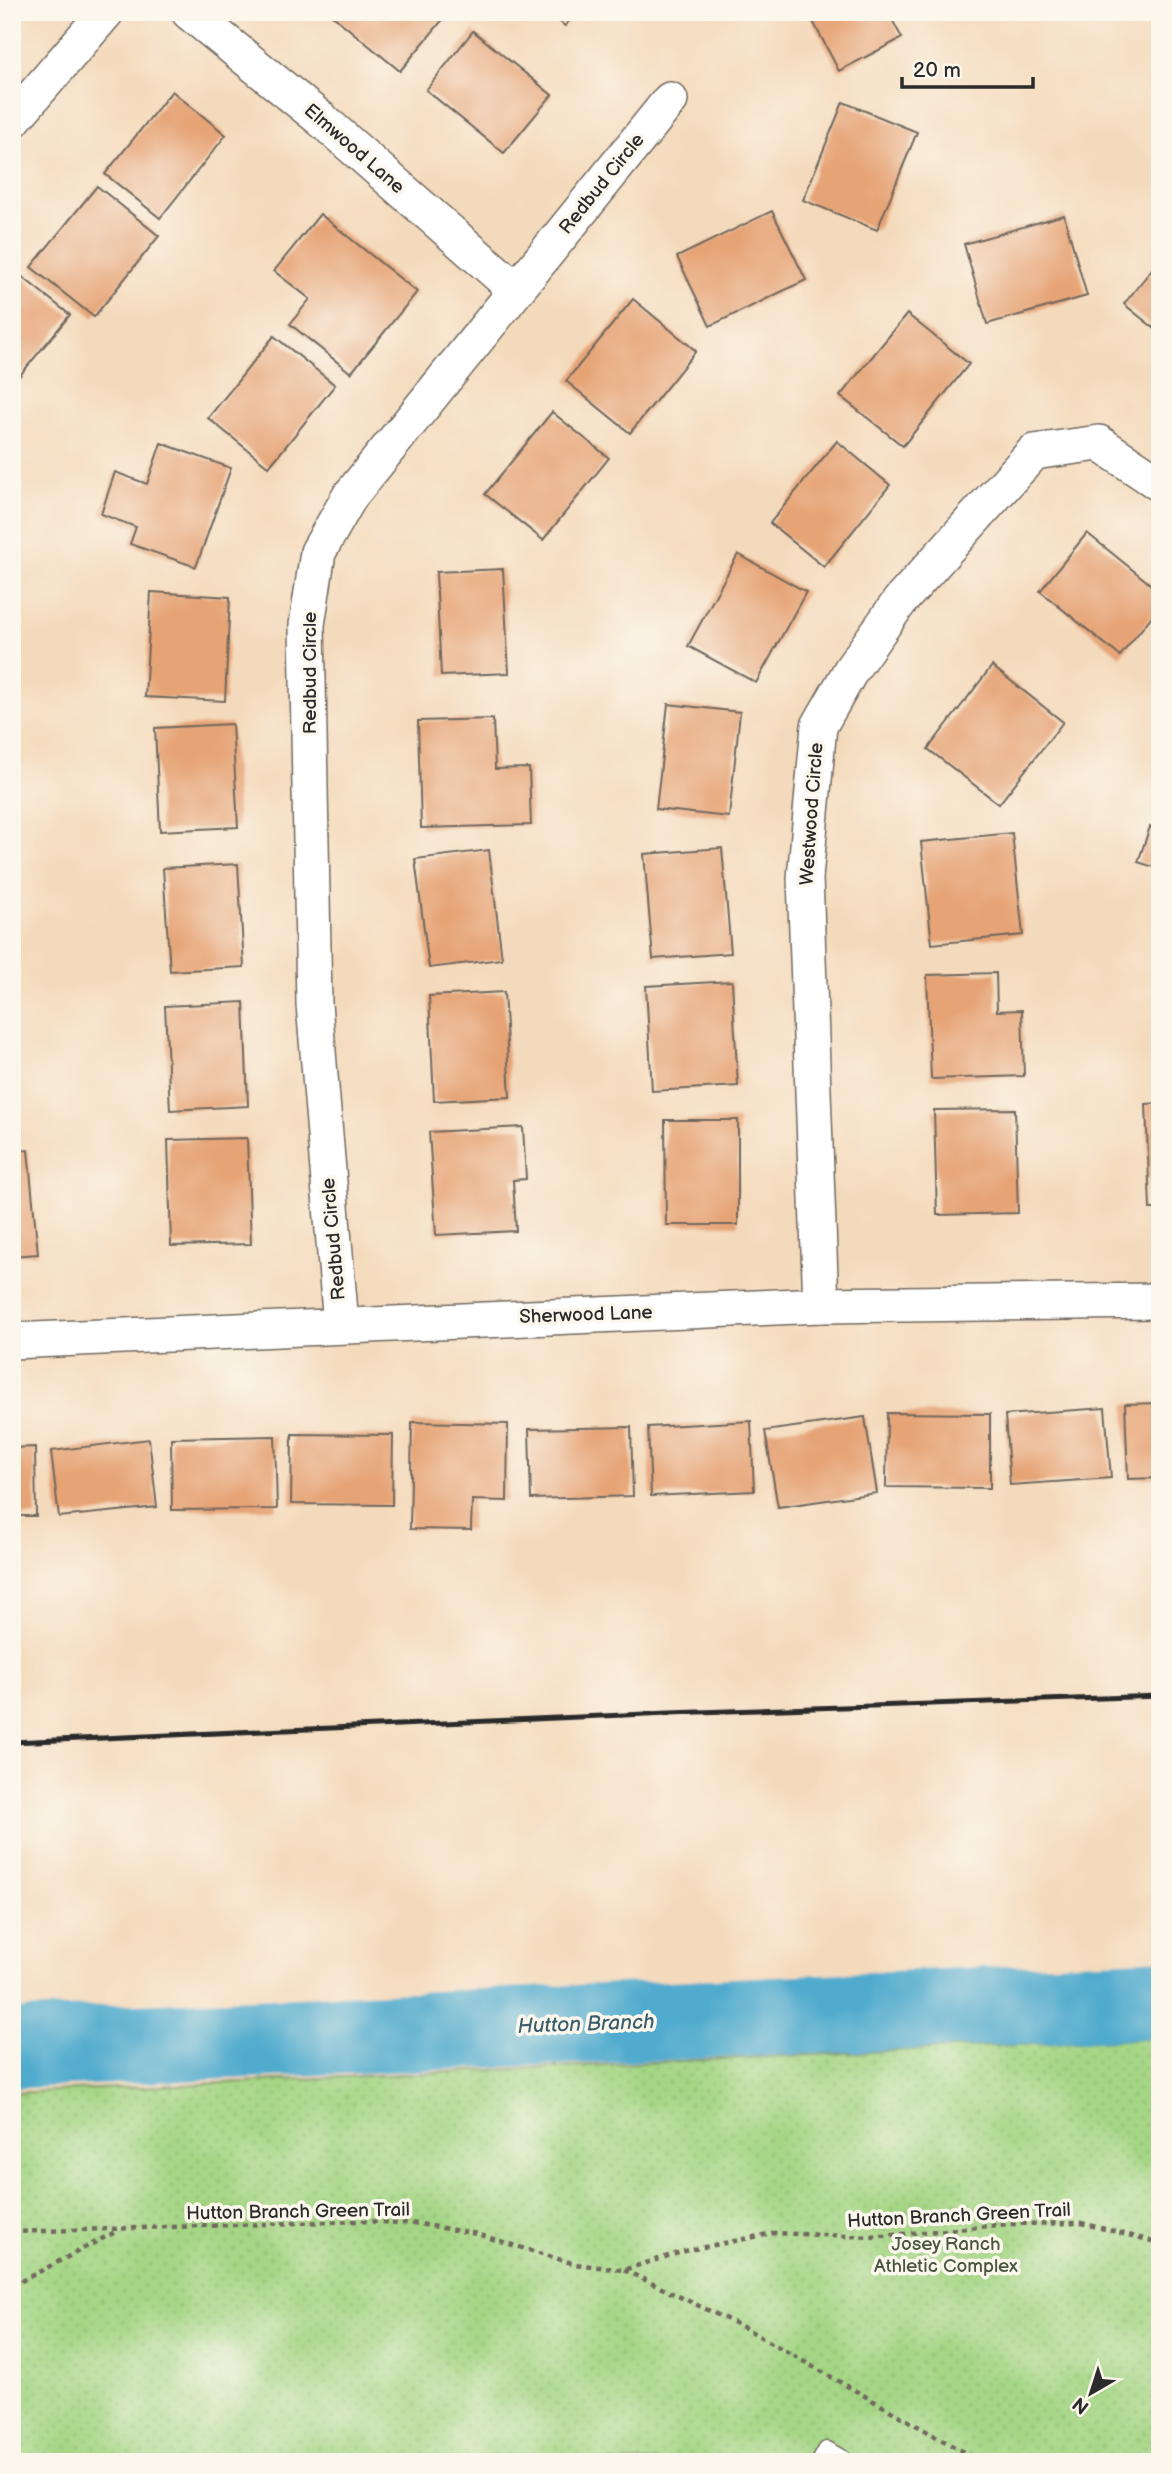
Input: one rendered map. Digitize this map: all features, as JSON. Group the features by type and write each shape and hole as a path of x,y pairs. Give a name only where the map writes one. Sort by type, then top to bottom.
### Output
{"street":[{"path":"12,121 106,12"},
{"name":"Elmwood Lane","path":"188,12 321,119 516,290"},
{"name":"Redbud Circle","path":"341,1325 314,1004 307,625 318,552 350,496 670,100"},
{"name":"Westwood Circle","path":"821,1306 805,878 819,726 851,670 900,601 1034,452 1099,443 1160,484"},
{"name":"Sherwood Lane","path":"12,1341 821,1306 1160,1301"}],"lane":[{"path":"821,2462 827,2451 846,2462"}],"path":[{"name":"Hutton Branch Green Trail","path":"12,2232 360,2221 420,2224 477,2234 575,2264 623,2270 685,2251 774,2234 872,2237 1009,2224 1081,2223 1160,2243"},
{"path":"12,2286 120,2230"},
{"path":"623,2270 745,2328 981,2462"}],"green space":[{"name":"Josey Ranch Athletic Complex","path":"1160,2038 1160,2462 12,2462 12,2093"}],"building":[{"path":"328,12 439,12 445,17 400,71"},
{"path":"547,12 576,12 565,26"},
{"path":"808,12 888,12 902,38 839,71"},
{"path":"473,31 552,95 504,153 426,90"},
{"path":"172,91 226,135 160,218 105,174"},
{"path":"843,102 917,132 877,230 803,200"},
{"path":"97,186 159,236 94,317 31,267"},
{"path":"772,211 806,280 710,326 677,257"},
{"path":"320,214 417,292 351,373 290,324 310,299 274,271"},
{"path":"1064,215 1087,296 987,324 964,244"},
{"path":"1160,259 1160,333 1124,304"},
{"path":"15,271 70,315 12,385 12,274"},
{"path":"633,299 696,351 630,433 566,381"},
{"path":"907,314 969,364 903,446 840,396"},
{"path":"274,336 335,385 269,467 208,418"},
{"path":"552,412 609,458 543,540 485,494"},
{"path":"837,441 890,485 824,567 770,523"},
{"path":"161,443 231,468 196,567 130,544 136,527 101,514 115,472 147,484"},
{"path":"1087,533 1160,592 1160,606 1120,656 1040,591"},
{"path":"738,554 806,592 756,683 688,646"},
{"path":"503,569 509,673 441,676 436,572"},
{"path":"151,592 230,597 225,701 145,697"},
{"path":"992,666 1063,722 999,804 928,749"},
{"path":"668,704 740,712 729,817 656,809"},
{"path":"493,719 495,769 529,768 531,825 421,828 418,721"},
{"path":"232,724 238,827 160,831 155,728"},
{"path":"1150,827 1160,830 1160,869 1138,862"},
{"path":"1012,833 1023,935 932,944 921,842"},
{"path":"722,848 731,953 653,959 644,854"},
{"path":"489,850 502,959 429,968 415,859"},
{"path":"238,864 244,967 170,971 163,868"},
{"path":"996,973 997,1011 1022,1010 1024,1076 931,1079 927,975"},
{"path":"12,979 17,1015 12,1016"},
{"path":"732,981 738,1086 652,1091 646,986"},
{"path":"504,992 510,1097 434,1101 429,996"},
{"path":"244,1002 248,1106 170,1110 165,1006"},
{"path":"12,1071 20,1135 12,1135"},
{"path":"1160,1103 1160,1209 1150,1209 1146,1104"},
{"path":"1015,1109 1018,1213 937,1215 934,1110"},
{"path":"665,1120 738,1120 738,1225 666,1225"},
{"path":"523,1127 526,1179 513,1180 516,1231 436,1235 429,1132"},
{"path":"247,1138 251,1244 171,1246 168,1140"},
{"path":"28,1150 38,1254 12,1256 12,1152"},
{"path":"1160,1403 1160,1478 1128,1479 1125,1404"},
{"path":"1105,1408 1111,1478 1010,1485 1005,1415"},
{"path":"887,1413 990,1414 990,1488 886,1487"},
{"path":"865,1417 877,1493 778,1507 765,1431"},
{"path":"751,1421 754,1491 651,1496 648,1427"},
{"path":"412,1422 508,1424 507,1501 472,1500 471,1530 410,1529"},
{"path":"631,1427 633,1496 531,1499 529,1429"},
{"path":"292,1434 393,1435 392,1505 291,1504"},
{"path":"275,1436 277,1509 172,1510 171,1438"},
{"path":"149,1439 157,1507 59,1517 51,1451"},
{"path":"35,1447 36,1516 12,1516 12,1448"}],"waterway":[{"name":"Hutton Branch","path":"12,2049 1160,1999"}],"railway":[{"path":"12,1742 669,1713 1160,1696"}]}
